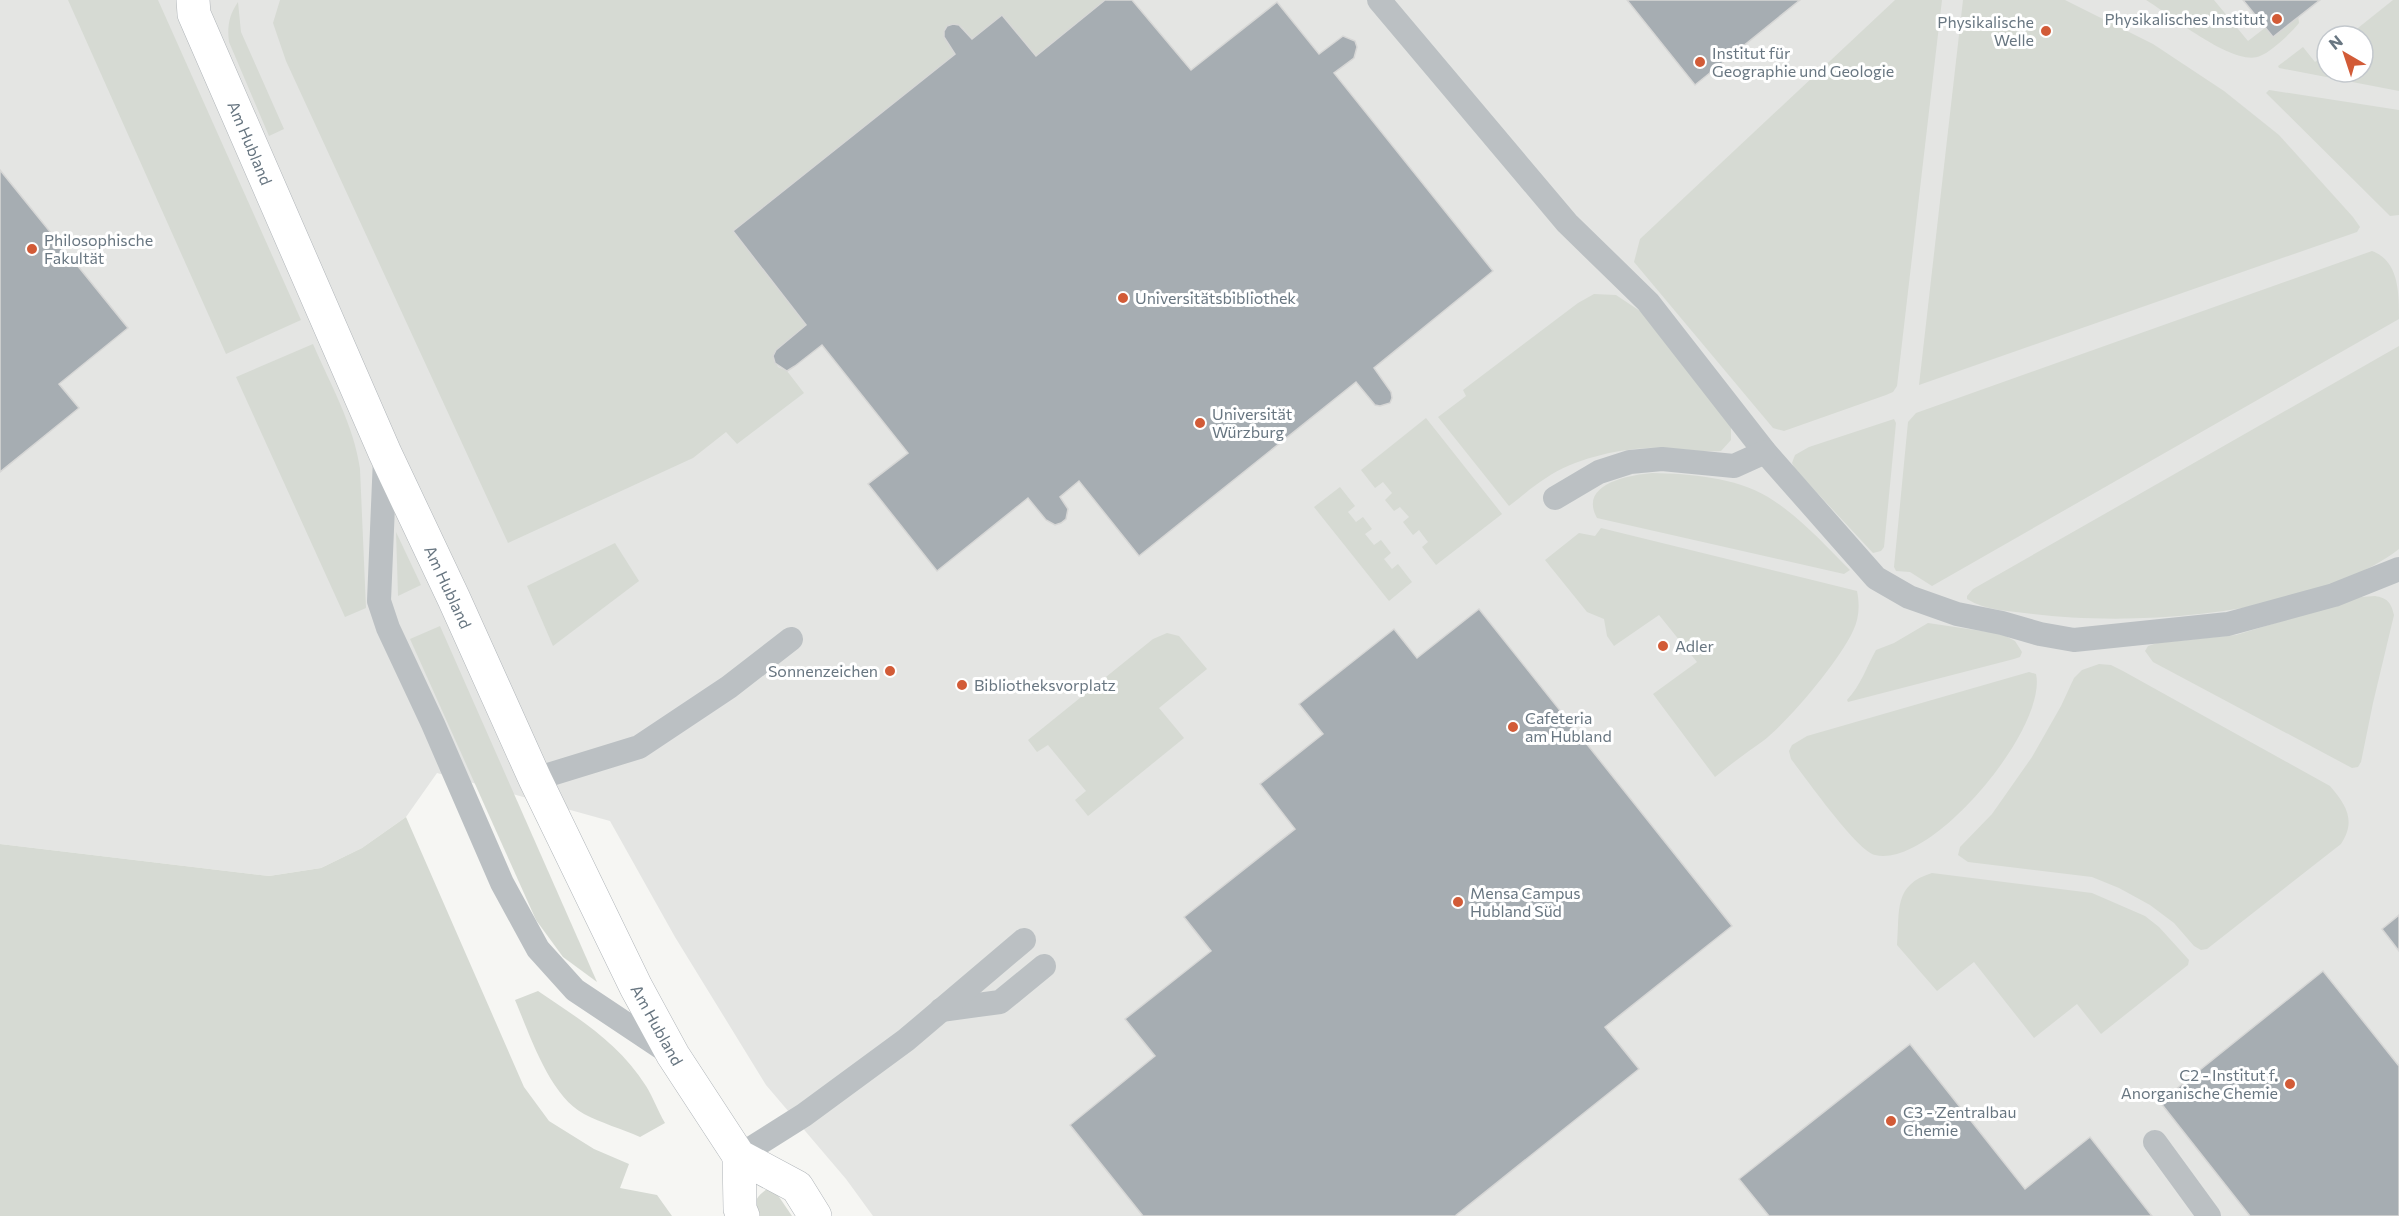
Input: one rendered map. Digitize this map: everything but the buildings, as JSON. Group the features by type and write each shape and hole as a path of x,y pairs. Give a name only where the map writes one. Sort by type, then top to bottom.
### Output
{"street":[{"name":"Am Hubland","path":"193,0 194,14 385,453 535,779 636,987 673,1055 739,1156 797,1187 815,1216"},
{"path":"739,1156 740,1209 743,1216"}],"lane":[{"path":"1379,0 1567,223 1648,302 1766,452 1876,578 1909,597 1957,614 2074,640 2228,624 2334,595 2399,569"},
{"path":"1555,498 1599,472 1630,462 1662,459 1734,466 1766,452"},
{"path":"385,453 379,601 388,628 434,724 502,883 538,949 575,990 673,1055"},
{"path":"535,779 639,747 729,687 791,639"},
{"path":"739,1156 804,1115 906,1040 1024,940"},
{"path":"941,1010 1000,1002 1044,966"},
{"path":"2155,1142 2209,1216"}],"shaded area":[{"name":"Universität Würzburg","path":"0,0 2399,0 2399,1216 873,1216 846,1179 766,1085 675,937 610,821 437,773 406,817 362,848 321,868 269,876 0,844"},
{"path":"68,0 158,0 301,320 226,354"},
{"path":"280,0 1105,0 1036,56 972,39 963,28 953,24 944,31 944,37 955,54 733,231 806,325 776,350 773,356 778,367 787,371 804,393 737,444 726,432 693,458 508,543 286,61 273,23"},
{"path":"1895,0 1942,0 1897,386 1893,392 1886,395 1784,431 1773,428 1634,262 1640,239"},
{"path":"1963,0 2065,0 2153,44 2224,91 2279,135 2360,227 2357,232 1919,385"},
{"path":"2146,0 2214,0 2248,41 2293,6 2299,23 2270,50 2260,56 2249,58 2235,54 2202,38"},
{"path":"2393,0 2399,0 2399,91 2362,84 2375,84 2375,24 2363,24"},
{"path":"238,2 241,32 284,129 269,136 229,42 229,21"},
{"path":"2303,47 2315,62 2315,75 2279,68 2278,66"},
{"path":"2269,90 2399,110 2399,215 2390,216 2266,93"},
{"path":"2372,251 2388,262 2396,279 2399,319 1932,586 1910,572 1896,571 1894,567 1908,422 1916,413"},
{"path":"1594,294 1616,295 1643,313 1731,425 1731,440 1721,451 1647,448 1595,457 1557,471 1536,484 1509,506 1438,417 1466,396 1463,390 1578,303"},
{"path":"313,344 341,405 353,437 360,469 366,608 345,617 236,377"},
{"path":"2399,346 2399,549 2363,571 2320,589 2273,602 2172,617 2076,618 1999,610 1967,599 1973,589"},
{"path":"1426,418 1502,514 1436,565 1422,547 1428,542 1419,530 1413,535 1403,522 1409,517 1400,507 1394,511 1385,500 1392,493 1383,482 1375,488 1361,470"},
{"path":"1894,419 1896,423 1884,547 1881,551 1873,553 1792,463 1795,455 1809,447"},
{"path":"1652,473 1712,478 1755,490 1790,513 1850,570 1844,574 1597,518 1593,506 1594,497 1600,489 1619,479"},
{"path":"1340,487 1355,506 1348,512 1356,522 1363,517 1372,529 1365,534 1374,545 1381,540 1391,553 1384,559 1392,569 1398,564 1412,582 1389,601 1314,507"},
{"path":"1601,528 1857,591 1857,622 1846,644 1825,674 1774,732 1715,777 1653,694 1697,662 1659,615 1614,646 1607,636 1604,619 1587,612 1545,560 1579,533 1595,536"},
{"path":"396,532 421,585 398,596"},
{"path":"615,543 639,581 553,646 527,586"},
{"path":"2375,596 2388,601 2394,615 2358,767 2352,768 2153,662 2145,651 2148,646 2157,643 2236,635 2361,597"},
{"path":"1928,623 2002,634 2015,641 2022,652 2020,657 2014,659 1848,702 1847,700 1860,682 1876,650 1894,643"},
{"path":"440,626 597,982 563,957 536,920 410,639"},
{"path":"1167,633 1179,636 1207,669 1159,708 1184,738 1088,816 1075,800 1086,791 1048,745 1037,752 1028,740 1153,639"},
{"path":"2099,664 2111,665 2123,671 2330,786 2345,807 2349,821 2346,836 2341,844 2207,949 2201,950 2194,946 2174,923 2150,905 2119,888 2092,877 1968,862 1958,855 1960,847 1992,814 2032,757 2074,678 2082,670"},
{"path":"2029,672 2036,674 2035,698 2024,727 2005,758 1981,790 1954,818 1926,840 1899,853 1875,855 1856,841 1791,759 1789,751 1792,745 1807,736"},
{"path":"406,817 524,1087 549,1121 594,1149 629,1164 620,1188 657,1195 672,1216 0,1216 0,844 269,876 321,868 362,848"},
{"path":"1932,873 2092,893 2145,916 2159,927 2189,960 2188,965 2101,1034 2077,1004 2034,1038 1974,962 1937,991 1897,945 1901,900 1910,884"},
{"path":"538,991 611,1044 646,1086 665,1123 640,1137 584,1114 572,1105 551,1079 542,1063 515,1000"},
{"path":"767,1189 775,1191 792,1216 759,1216 755,1204"}],"place":[{"name":"Physikalisches Institut","path":"2277,19"},
{"name":"Physikalische Welle","path":"2046,31"},
{"name":"Institut für Geographie und Geologie","path":"1700,62"},
{"name":"Philosophische Fakultät","path":"32,249"},
{"name":"Universitätsbibliothek","path":"1123,298"},
{"name":"Universität Würzburg","path":"1200,423"},
{"name":"Adler","path":"1663,646"},
{"name":"Sonnenzeichen","path":"890,671"},
{"name":"Bibliotheksvorplatz","path":"962,685"},
{"name":"Cafeteria am Hubland","path":"1513,727"},
{"name":"Mensa Campus Hubland Süd","path":"1458,902"},
{"name":"C2 - Institut f. Anorganische Chemie","path":"2290,1084"},
{"name":"C3 - Zentralbau Chemie","path":"1891,1121"}]}
